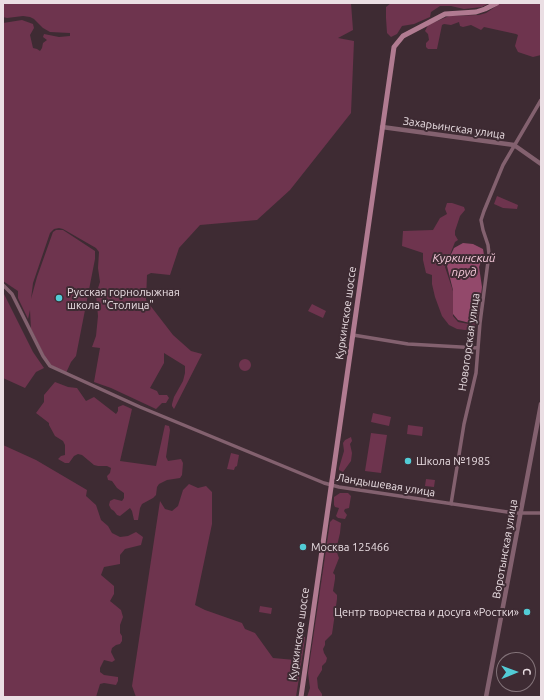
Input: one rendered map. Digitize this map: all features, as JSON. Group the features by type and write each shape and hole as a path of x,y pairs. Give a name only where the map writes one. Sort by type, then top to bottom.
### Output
{"main road":[{"name":"Куркинское шоссе","path":"301,697 330,485 353,336 394,47 399,39 409,32 445,14 476,12 485,10 497,3"}],"street":[{"name":"Новогорская улица","path":"451,504 464,424 476,373 489,254 482,220 497,176 541,100"},
{"name":"Захарьинская улица","path":"382,127 514,145 541,164"},
{"name":"Ландышевая улица","path":"3,284 12,294 43,356 50,366 169,419 330,485 451,504 541,513"},
{"path":"353,336 408,344 478,348"},
{"name":"Воротынская улица","path":"486,697 541,404"}],"shaded area":[{"path":"3,3 351,3 353,30 338,38 354,41 351,113 290,190 257,220 200,225 179,248 170,275 151,273 147,275 146,300 173,335 191,351 202,354 174,409 172,404 174,397 183,381 185,366 164,353 164,363 150,388 157,391 159,395 167,395 169,398 166,403 162,403 156,409 111,388 94,382 100,348 92,347 96,336 98,316 96,294 100,282 98,268 99,252 96,248 63,229 54,229 50,233 33,283 31,299 53,232 56,230 63,230 95,251 95,259 76,356 71,362 66,373 51,365 47,361 31,329 30,310 28,319 18,298 18,291 3,281 3,23 22,20 33,24 34,28 30,35 33,48 40,51 43,43 47,40 43,37 44,34 59,37 70,36 70,33 50,32 30,17 3,17"},
{"path":"391,3 489,3 482,7 464,9 451,6 440,6 431,12 430,17 414,24 402,26 397,34 391,37 387,33 386,7"},
{"path":"501,3 541,3 541,55 533,57 518,52 515,46 518,35 516,34 484,27 481,30 471,25 463,27 460,26 459,22 451,25 442,25 437,49 428,49 426,47 426,43 429,40 428,34 425,31 428,25 449,16 479,15 486,13"},
{"path":"497,196 518,205 517,209 503,208 494,204"},
{"path":"447,203 464,207 465,210 460,216 455,231 455,235 458,240 455,242 445,267 453,291 453,316 458,322 469,324 477,322 476,328 465,330 457,329 449,325 442,316 435,297 432,284 432,275 426,273 423,253 402,246 403,231 433,230 440,218 447,214 445,209"},
{"path":"3,292 33,352 44,368 36,372 25,388 3,378"},
{"path":"312,304 326,311 323,318 308,311"},
{"path":"247,359 250,360 250,370 243,371 240,370 239,363 240,360"},
{"path":"55,382 68,387 77,388 86,401 94,397 116,414 118,407 123,405 132,409 120,461 156,466 165,425 169,426 170,430 166,457 168,461 181,459 183,463 182,475 180,478 167,480 159,484 156,495 142,504 138,520 134,520 130,508 120,516 111,509 109,505 110,501 114,499 122,501 124,498 124,493 117,488 112,481 108,480 107,476 110,473 111,468 107,466 94,465 82,455 78,454 74,456 69,463 65,463 58,459 65,455 65,445 63,441 55,436 49,423 36,413 44,402 44,395"},
{"path":"373,413 391,417 389,426 371,422"},
{"path":"408,425 423,427 422,436 407,434"},
{"path":"371,433 387,435 381,473 365,471"},
{"path":"351,437 351,461 343,472 339,470 339,468 344,451 343,443"},
{"path":"3,445 36,460 87,490 86,496 96,505 101,520 108,526 112,533 120,537 128,536 136,532 143,537 141,545 125,549 120,555 120,564 104,567 101,575 114,586 114,594 110,601 121,610 123,617 120,625 122,641 120,644 112,648 111,652 115,660 112,662 104,660 100,668 100,672 104,675 118,677 118,681 116,685 104,683 100,684 96,697 3,697"},
{"path":"231,453 239,455 237,466 234,470 227,469"},
{"path":"426,479 435,480 434,487 425,486"},
{"path":"189,484 198,488 206,486 212,492 212,524 195,605 242,623 245,629 255,633 273,658 295,660 299,637 305,637 296,697 136,697 132,686 160,501 165,509 172,511 178,506 183,490"},
{"path":"340,493 348,493 351,496 349,508 345,509 344,511 347,515 345,519 338,518 336,516 339,508 335,507 334,505 334,497"},
{"path":"333,519 341,523 336,550 339,558 333,573 335,575 335,579 333,591 337,595 337,599 332,634 325,641 323,649 327,658 317,678 318,688 322,694 322,697 307,697 310,688 308,673 330,522"},
{"path":"260,606 272,608 271,614 259,612"}],"water":[{"name":"Куркинский пруд","path":"463,243 473,244 483,249 484,255 479,267 482,287 479,311 477,318 470,323 458,320 453,314 453,290 447,266 454,248"}],"place":[{"name":"Русская горнолыжная школа \"Столица\"","path":"59,298"},
{"name":"Школа №1985","path":"408,461"},
{"name":"Москва 125466","path":"303,547"},
{"name":"Центр творчества и досуга «Ростки»","path":"527,612"}]}
